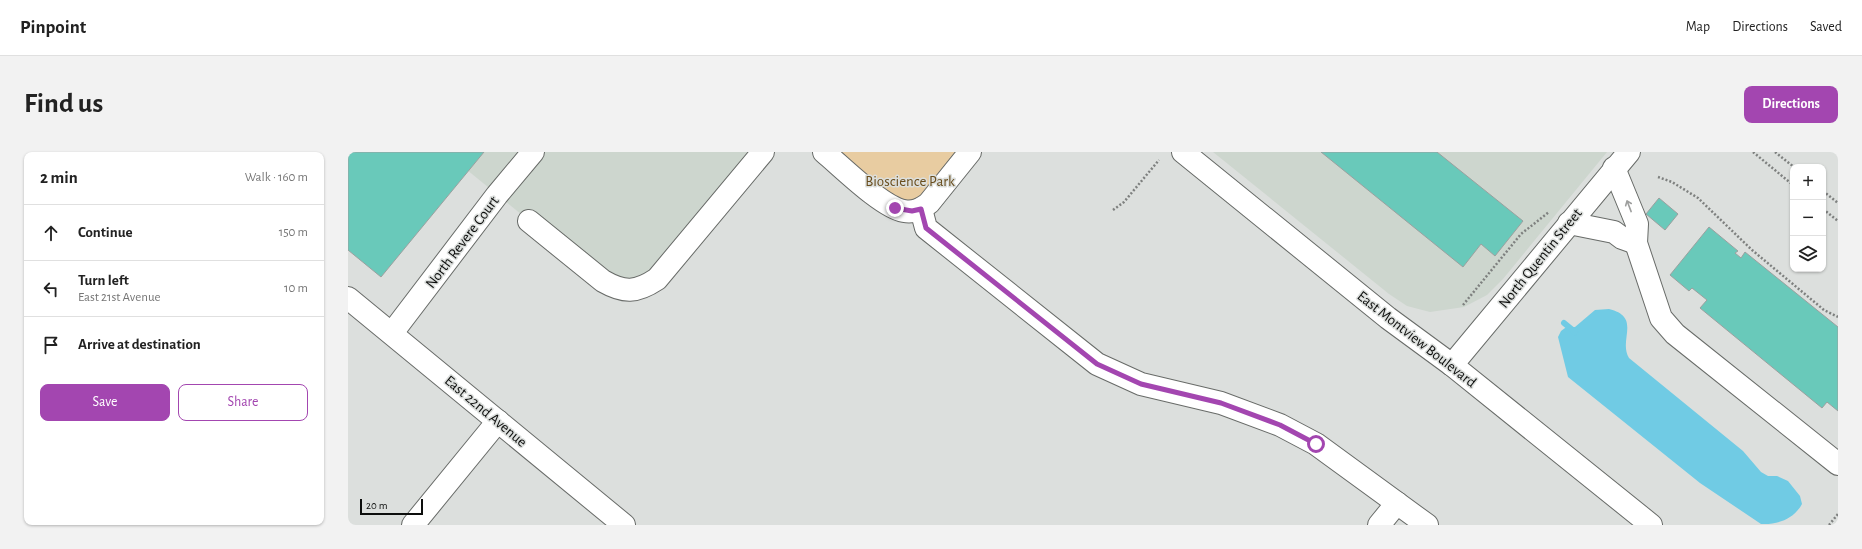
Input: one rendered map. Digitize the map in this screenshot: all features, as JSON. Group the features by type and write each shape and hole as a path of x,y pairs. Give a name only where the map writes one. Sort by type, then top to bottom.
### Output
{"street":[{"name":"North Revere Court","path":"392,333 497,195 533,152"},
{"path":"529,221 603,281 614,288 635,290 646,287 657,279 763,152"},
{"path":"824,152 884,202 903,211 921,209 929,203 970,152"},
{"name":"North Quentin Street","path":"1452,366 1561,216 1614,168 1629,152"},
{"name":"East Montview Boulevard","path":"1196,156 1388,318 1452,366 1651,525"},
{"path":"1614,168 1637,224 1636,243 1661,318 1675,334 1838,464"},
{"path":"921,209 926,228 1097,364 1141,384 1221,403 1280,425 1316,444 1427,525"},
{"path":"1561,216 1614,232 1622,238 1636,243"},
{"name":"East 22nd Avenue","path":"348,298 624,525"},
{"path":"413,525 498,421"},
{"path":"1379,525 1397,503"}],"path":[{"path":"1753,152 1790,183"},
{"path":"1776,152 1790,164"},
{"path":"1113,210 1124,202 1159,160"},
{"path":"1658,177 1672,182 1698,198 1752,250 1824,310 1838,317"},
{"path":"1826,193 1838,203"},
{"path":"1826,211 1838,221"},
{"path":"1463,305 1521,234 1561,216"},
{"path":"1829,525 1838,514"}],"shaded area":[{"path":"445,152 763,152 657,279 603,281"},
{"path":"1213,152 1607,152 1503,279 1487,295 1464,307 1430,312 1407,306 1389,294"}],"green space":[{"name":"Bioscience Park","path":"820,152 970,152 912,211"}],"water":[{"path":"1609,309 1619,313 1627,323 1626,351 1629,358 1743,451 1761,472 1768,476 1777,476 1788,481 1800,496 1802,504 1794,514 1779,522 1761,524 1700,483 1568,377 1558,337 1561,331 1565,328 1575,327 1595,310"}],"building":[{"path":"348,152 484,152 381,277 348,250"},
{"path":"1321,152 1437,152 1523,221 1495,256 1481,244 1463,267"},
{"path":"1659,198 1678,214 1665,230 1646,214"},
{"path":"1709,227 1738,251 1735,253 1741,258 1745,252 1838,327 1838,411 1827,402 1822,408 1700,308 1707,300 1692,288 1689,291 1670,275"}],"waterway":[{"path":"1564,323 1575,332"}],"route":[{"path":"895,208 903,211 921,209 926,228 1097,364 1141,384 1221,403 1280,425 1316,444"}]}
